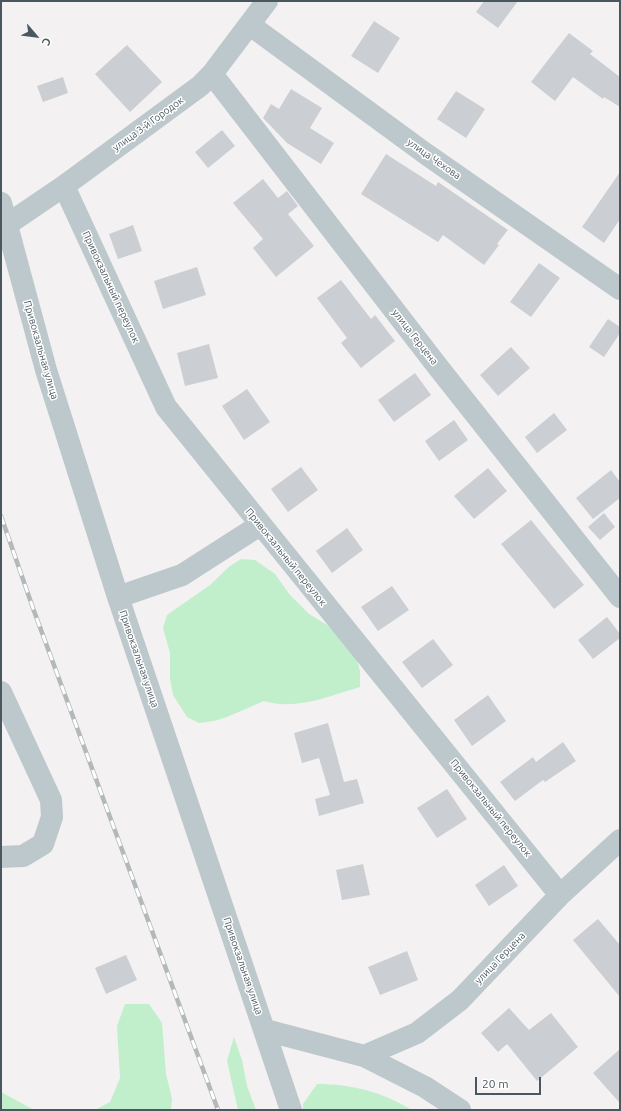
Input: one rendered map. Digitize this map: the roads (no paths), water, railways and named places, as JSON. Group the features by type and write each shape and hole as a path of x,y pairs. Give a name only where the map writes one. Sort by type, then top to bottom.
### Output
{"street":[{"name":"улица 3-й Городок","path":"8,224 64,186 200,86 212,74 250,26 267,1"},
{"name":"улица Чехова","path":"250,26 426,154 620,289"},
{"name":"улица Герцена","path":"212,74 620,597"},
{"name":"Привокзальный переулок","path":"64,186 166,407 560,895"},
{"name":"Привокзальная улица","path":"1,203 8,224 46,370 118,598 291,1110"},
{"path":"118,598 182,575 260,525"},
{"path":"1,692 51,800 52,816 43,844 23,856 1,857"},
{"name":"улица Герцена","path":"364,1056 417,1033 460,1000 560,895 620,840"},
{"path":"265,1030 364,1056 425,1087 460,1110"}],"railway":[{"path":"1,516 34,611 218,1110"}]}
